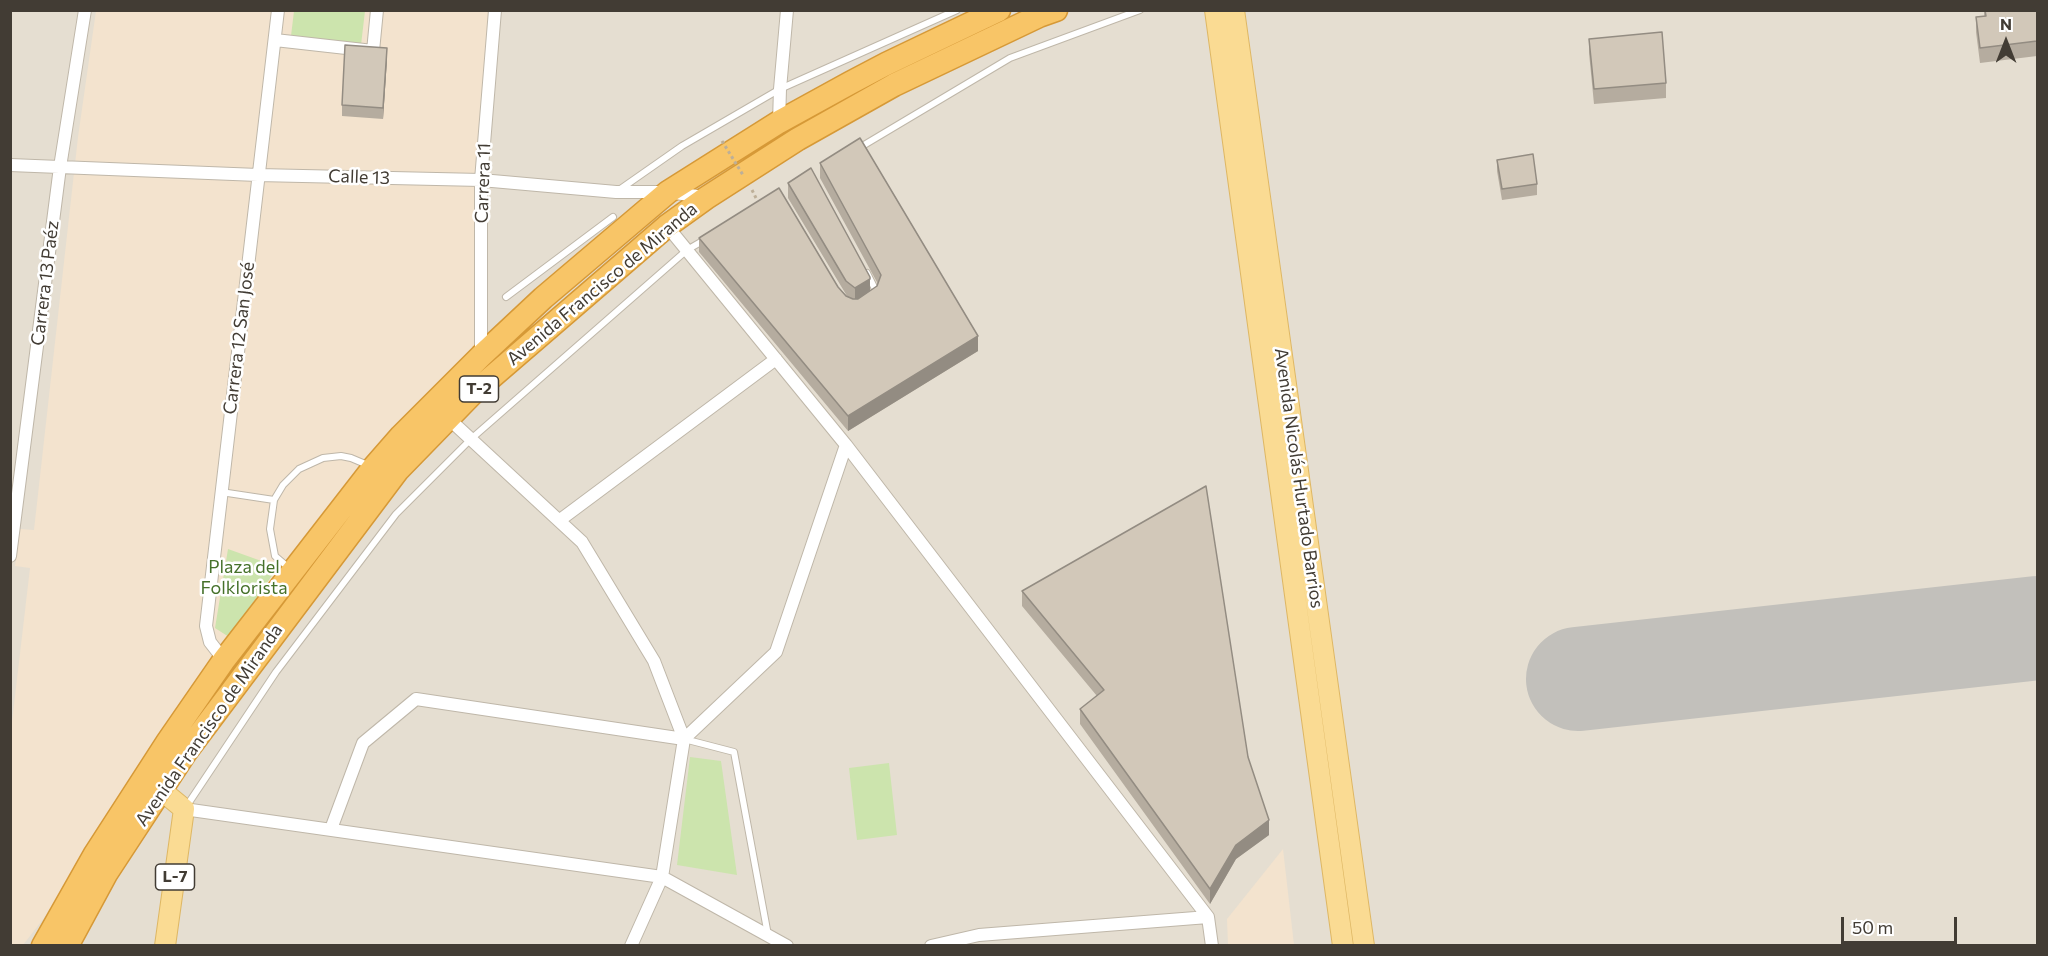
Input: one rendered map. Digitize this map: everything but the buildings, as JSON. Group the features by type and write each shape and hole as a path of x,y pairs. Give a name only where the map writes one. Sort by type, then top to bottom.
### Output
{"highway":[{"name":"Avenida Francisco de Miranda","path":"43,945 95,854 177,747 244,673 398,470 448,418 481,356 543,298 597,240 779,122 886,64 999,10"},
{"name":"Avenida Francisco de Miranda","path":"67,945 106,874 161,790 177,747 224,660 373,468 401,436 667,226 706,198 798,139 894,85 1044,12"},
{"path":"224,660 244,673"}],"main road":[{"name":"Avenida Nicolás Hurtado Barrios","path":"1215,10 1343,945"},
{"name":"Avenida Nicolás Hurtado Barrios","path":"1234,10 1364,945"},
{"path":"161,790 184,809"},
{"name":"L-7","path":"162,945 184,809"}],"street":[{"name":"Carrera 13 Paéz","path":"10,555 60,167 85,10"},
{"name":"Carrera 12 San José","path":"224,660 210,642 206,626 278,10"},
{"path":"275,40 373,51 377,10"},
{"name":"Carrera 11","path":"481,356 481,180 495,10"},
{"path":"779,122 787,10"},
{"name":"Calle 13","path":"10,165 258,175 481,180 616,192 668,192 706,198"},
{"path":"667,226 846,445 1208,917 1212,945"},
{"path":"560,520 776,358"},
{"path":"448,418 582,542 654,661 684,739 662,877 631,945"},
{"path":"684,739 776,652 846,445"},
{"path":"331,829 363,743 416,699 684,739"},
{"path":"184,809 662,877 787,945"},
{"path":"931,945 979,935 1208,917"}],"lane":[{"path":"616,192 682,146 780,89 957,10"},
{"path":"852,152 1010,58 1140,10"},
{"name":"Avenida Francisco de Miranda","path":"506,297 528,280 597,240 613,217"},
{"name":"Avenida Francisco de Miranda","path":"184,809 276,672 396,514 471,439 687,250 708,238"},
{"path":"861,262 876,291 874,297"},
{"path":"528,280 543,298"},
{"path":"293,571 275,556 272,543 270,519 274,500 283,485 299,469 323,458 341,456 351,458 373,468"},
{"path":"221,492 274,500"},
{"path":"684,739 734,752 768,936"}],"path":[{"path":"722,141 743,175"}],"shaded area":[{"path":"11,11 2037,11 2037,945 11,945"},
{"path":"96,11 494,11 476,350 383,442 192,685 44,918 23,945 11,946 10,739 30,568 15,566 20,529 34,530 78,137"},
{"path":"1283,849 1294,945 1228,945 1227,919"}],"green space":[{"path":"294,11 365,11 361,45 291,36"},
{"name":"Plaza del Folklorista","path":"228,549 278,567 229,637 215,628"},
{"path":"690,757 721,761 737,875 677,865"},
{"path":"889,763 897,835 857,840 849,768"}],"runway":[{"path":"1578,679 2038,628"}]}
